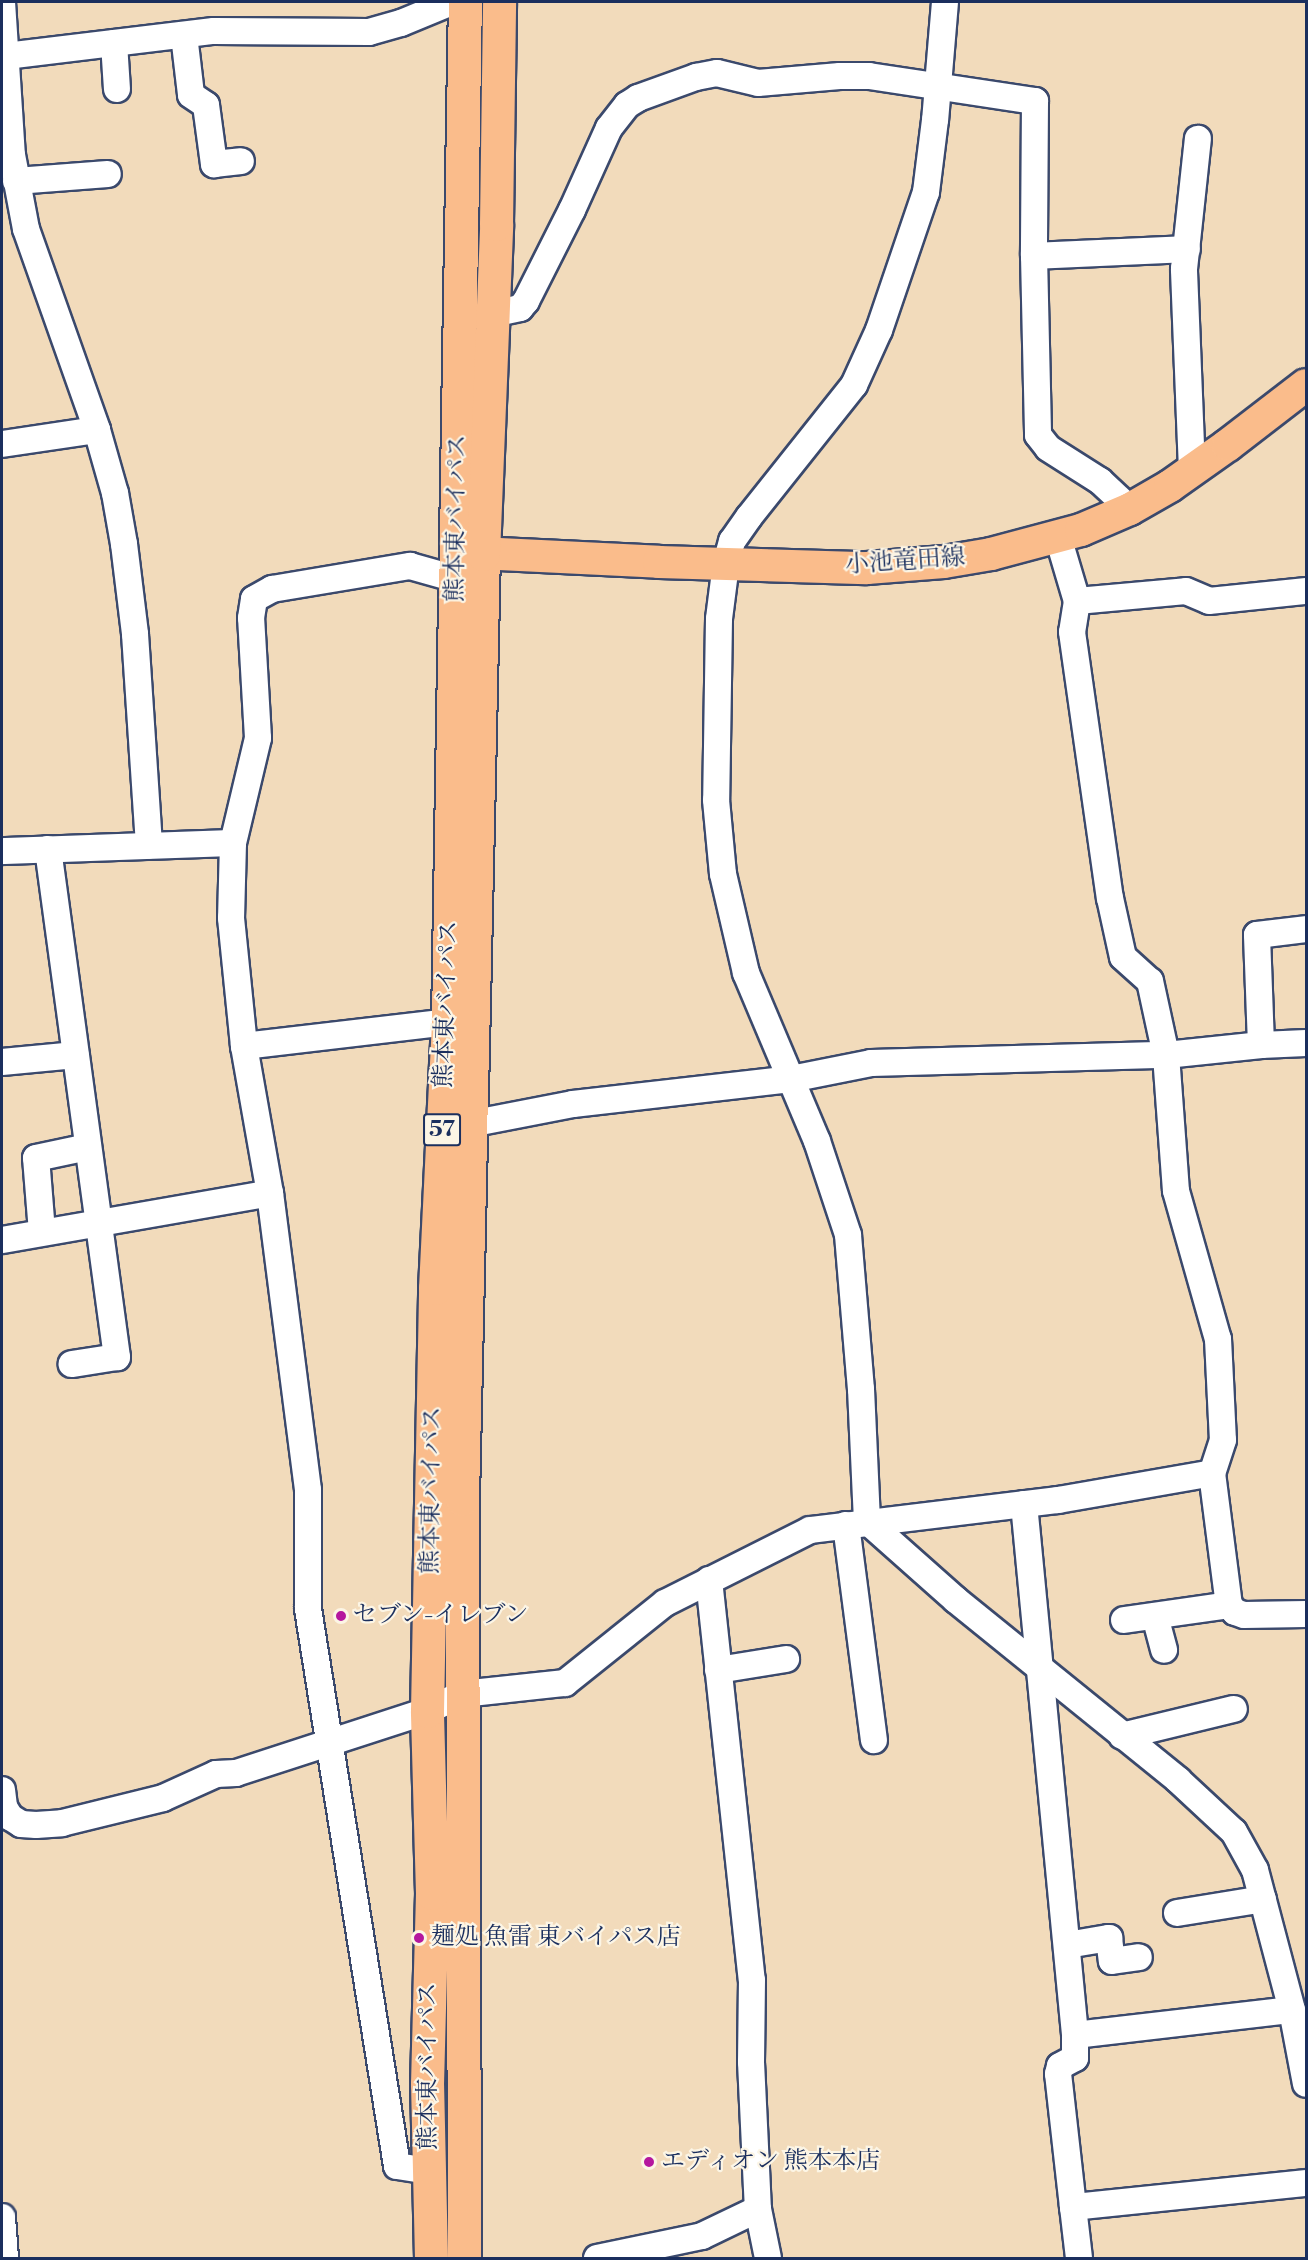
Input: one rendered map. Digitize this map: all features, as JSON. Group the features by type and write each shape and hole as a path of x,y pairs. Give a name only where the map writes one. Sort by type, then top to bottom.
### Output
{"highway":[{"name":"熊本東バイパス","path":"464,2259 462,1499 470,1124 465,2"},
{"name":"熊本東バイパス","path":"431,2259 427,2084 432,1893 427,1712 435,1287 466,562 492,314 499,2"}],"main road":[{"name":"小池竜田線","path":"466,562 726,564 867,568 944,562 1034,545 1082,530 1130,509 1192,470 1306,385"}],"street":[{"path":"2,2 6,56 5,95 14,199 97,430 115,493 135,634 149,846"},
{"path":"6,56 214,31 369,32 400,23 452,2"},
{"path":"874,1740 857,1523 861,1389 848,1235 817,1141 746,973 723,874 716,800 719,619 726,564 732,541 748,517 845,397 868,358 906,257 926,192 945,2"},
{"path":"184,35 191,95 206,105 214,164 241,161"},
{"path":"114,43 117,89"},
{"path":"492,314 520,308 526,301 572,210 609,128 627,105 638,98 696,76 717,73 758,83 840,76 869,76 1035,101 1034,256 1038,435 1048,448 1100,481 1130,509"},
{"path":"1192,470 1184,269 1198,138"},
{"path":"14,199 107,180"},
{"path":"1034,256 1187,249"},
{"path":"2,444 97,430"},
{"path":"1058,537 1077,601 1072,632 1110,898 1123,957 1150,981 1166,1055 1176,1191 1218,1340 1222,1440 1212,1473 1229,1605 1236,1612 1244,1615 1306,1614"},
{"path":"429,2171 397,2166 306,1597 308,1490 270,1193 244,1046 231,918 233,843 259,727 250,618 254,599 272,589 410,566 466,562"},
{"path":"1077,601 1186,591 1209,601 1306,591"},
{"path":"2,851 233,843"},
{"path":"48,849 117,1358 72,1364"},
{"path":"1261,1045 1257,936 1306,929"},
{"path":"244,1046 448,1022"},
{"path":"470,1124 573,1104 791,1079 871,1064 1166,1055 1261,1045 1306,1043"},
{"path":"2,1062 76,1056"},
{"path":"42,1232 36,1158 88,1147"},
{"path":"2,1240 270,1193"},
{"path":"2,1790 6,1812 16,1823 36,1825 62,1823 163,1798 216,1774 236,1773 427,1712 462,1694 565,1683 646,1617 709,1580 796,1535 824,1527 1024,1504 1212,1473"},
{"path":"1024,1504 1075,2035 1075,2058 1060,2066 1058,2074 1079,2259"},
{"path":"857,1523 1041,1668 1228,1824 1253,1864 1292,2010 1306,2084"},
{"path":"709,1580 752,1980 751,2062 758,2209 768,2259"},
{"path":"1124,1620 1229,1605"},
{"path":"1155,1616 1164,1650"},
{"path":"718,1670 786,1659"},
{"path":"1122,1736 1234,1709"},
{"path":"1177,1913 1263,1899"},
{"path":"1067,1945 1109,1938 1112,1961 1139,1957"},
{"path":"1075,2035 1292,2010"},
{"path":"1073,2207 1306,2183"},
{"path":"597,2259 702,2236 758,2209"},
{"path":"2,2217 5,2259"}],"place":[{"name":"セブン-イレブン","path":"341,1616"},
{"name":"麺処 魚雷 東バイパス店","path":"419,1938"},
{"name":"エディオン 熊本本店","path":"649,2162"}]}
